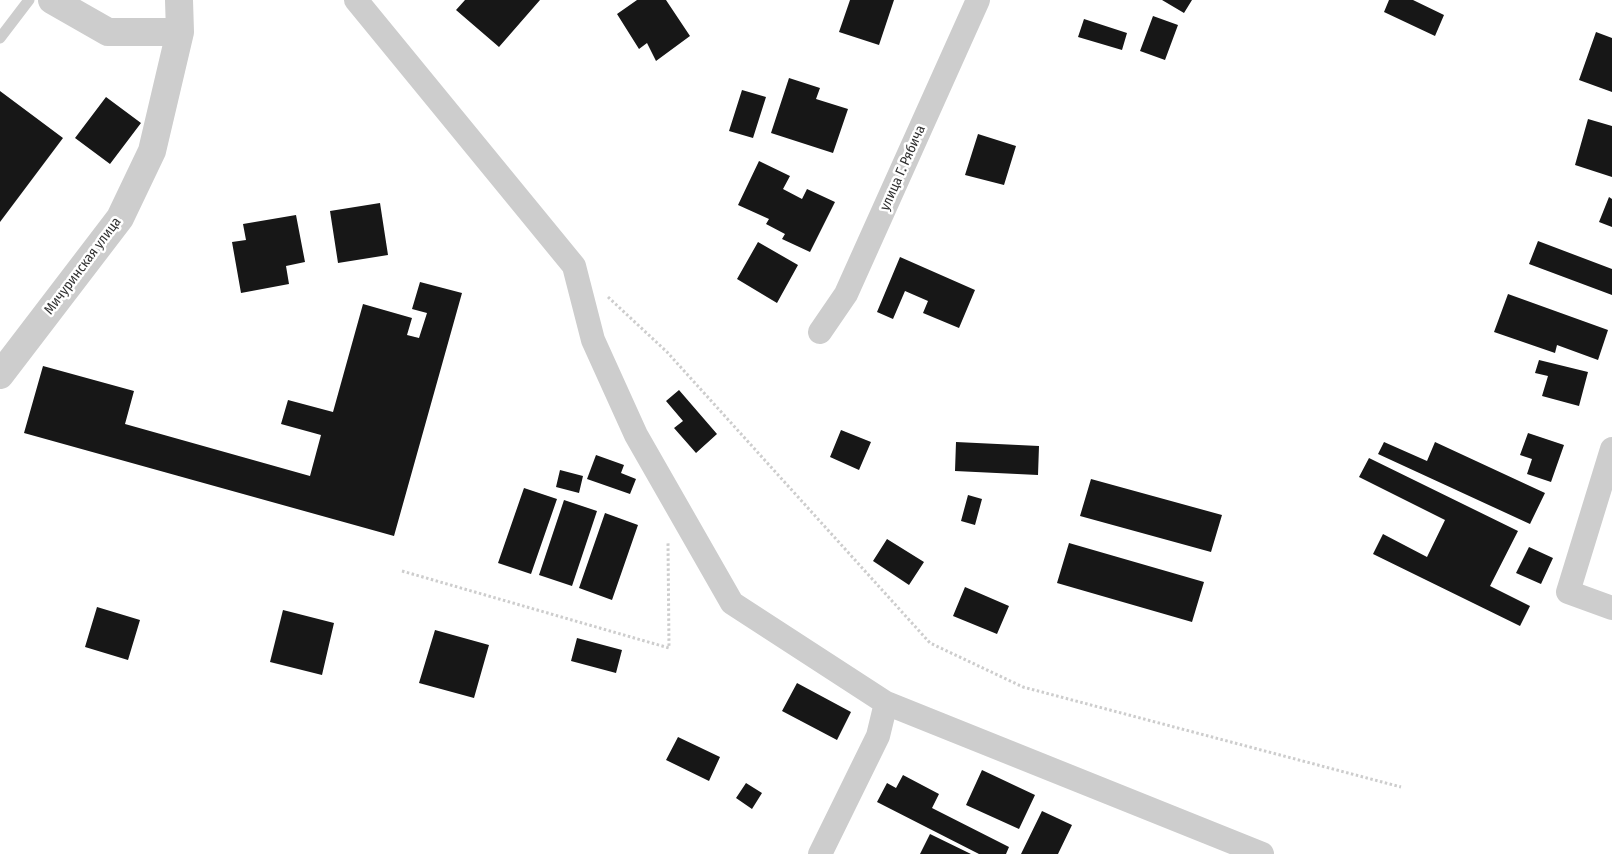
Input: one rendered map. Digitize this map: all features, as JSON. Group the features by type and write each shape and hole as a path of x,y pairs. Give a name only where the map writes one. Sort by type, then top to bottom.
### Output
{"street":[{"path":"52,0 108,32 180,32"},
{"name":"Мичуринская улица","path":"0,375 120,218 152,151 180,32 179,0"},
{"path":"356,0 574,266 593,340 636,435 732,603 886,703 1262,854"},
{"name":"улица Г. Рябича","path":"820,332 846,294 978,0"},
{"path":"1612,449 1568,592 1612,608"},
{"path":"820,854 878,736 886,703"}],"lane":[{"path":"0,38 29,0"}],"path":[{"path":"603,293 666,352 930,643 1023,687 1401,787"},
{"path":"402,571 670,648 668,539"}],"building":[{"path":"465,0 540,0 499,47 456,10"},
{"path":"637,0 666,0 690,36 656,61 647,43 639,49 617,14"},
{"path":"850,0 894,0 879,45 839,32"},
{"path":"1162,0 1192,0 1184,13"},
{"path":"1389,0 1413,0 1444,15 1435,36 1384,12"},
{"path":"1153,16 1178,25 1165,60 1140,51"},
{"path":"1084,19 1127,33 1122,50 1078,37"},
{"path":"1596,32 1612,38 1612,92 1579,80"},
{"path":"789,78 820,88 816,99 848,109 833,153 771,133"},
{"path":"742,90 766,97 753,138 729,131"},
{"path":"0,91 63,138 0,222"},
{"path":"106,97 141,123 110,164 75,138"},
{"path":"1588,119 1612,126 1612,177 1575,165"},
{"path":"978,134 1016,146 1004,185 965,175"},
{"path":"759,161 790,176 783,189 802,199 807,189 835,202 810,252 782,239 785,234 766,224 769,219 738,205"},
{"path":"1609,197 1612,199 1612,227 1599,222"},
{"path":"380,203 388,255 338,263 330,211"},
{"path":"296,215 305,262 286,266 289,284 241,293 232,242 246,240 243,224"},
{"path":"1538,241 1612,269 1612,295 1529,264"},
{"path":"758,242 798,265 777,303 737,279"},
{"path":"900,257 975,290 959,328 923,313 928,301 905,291 893,319 877,312"},
{"path":"420,282 462,293 394,536 24,433 43,366 134,391 125,424 310,476 321,435 281,424 288,400 333,412 363,304 412,318 407,335 419,338 427,313 412,309"},
{"path":"1508,294 1608,330 1598,360 1557,345 1555,353 1494,332"},
{"path":"1539,360 1588,372 1579,406 1542,396 1548,376 1535,373"},
{"path":"679,390 717,434 696,453 674,428 683,421 666,401"},
{"path":"841,430 871,442 859,470 830,457"},
{"path":"1528,433 1564,445 1551,482 1527,474 1532,459 1520,455"},
{"path":"956,442 1039,446 1038,475 955,471"},
{"path":"1384,442 1427,461 1435,442 1545,493 1530,524 1378,454"},
{"path":"596,455 624,465 621,473 636,479 630,494 587,479"},
{"path":"1369,458 1518,531 1490,586 1530,606 1520,626 1373,554 1383,534 1427,557 1445,520 1359,477"},
{"path":"560,470 583,476 579,493 556,487"},
{"path":"1091,479 1222,515 1211,552 1080,516"},
{"path":"524,488 557,499 531,574 498,563"},
{"path":"968,495 982,499 975,525 961,521"},
{"path":"564,500 597,511 572,586 539,575"},
{"path":"605,513 638,525 612,600 579,588"},
{"path":"887,539 924,562 909,585 873,561"},
{"path":"1069,543 1204,582 1192,622 1057,583"},
{"path":"1529,547 1553,558 1541,584 1516,573"},
{"path":"965,587 1009,606 997,634 953,616"},
{"path":"97,607 140,620 128,660 85,647"},
{"path":"283,610 334,623 322,675 270,662"},
{"path":"435,630 489,645 474,698 419,683"},
{"path":"577,638 622,650 616,673 571,661"},
{"path":"797,683 851,712 837,740 782,711"},
{"path":"678,737 720,757 709,781 666,760"},
{"path":"982,770 1035,795 1019,829 966,805"},
{"path":"903,775 939,794 932,808 1009,847 1006,854 979,854 877,802 887,783 896,788"},
{"path":"746,783 762,793 752,809 736,798"},
{"path":"1042,811 1072,825 1058,854 1021,854"},
{"path":"930,834 971,854 920,854"}]}
